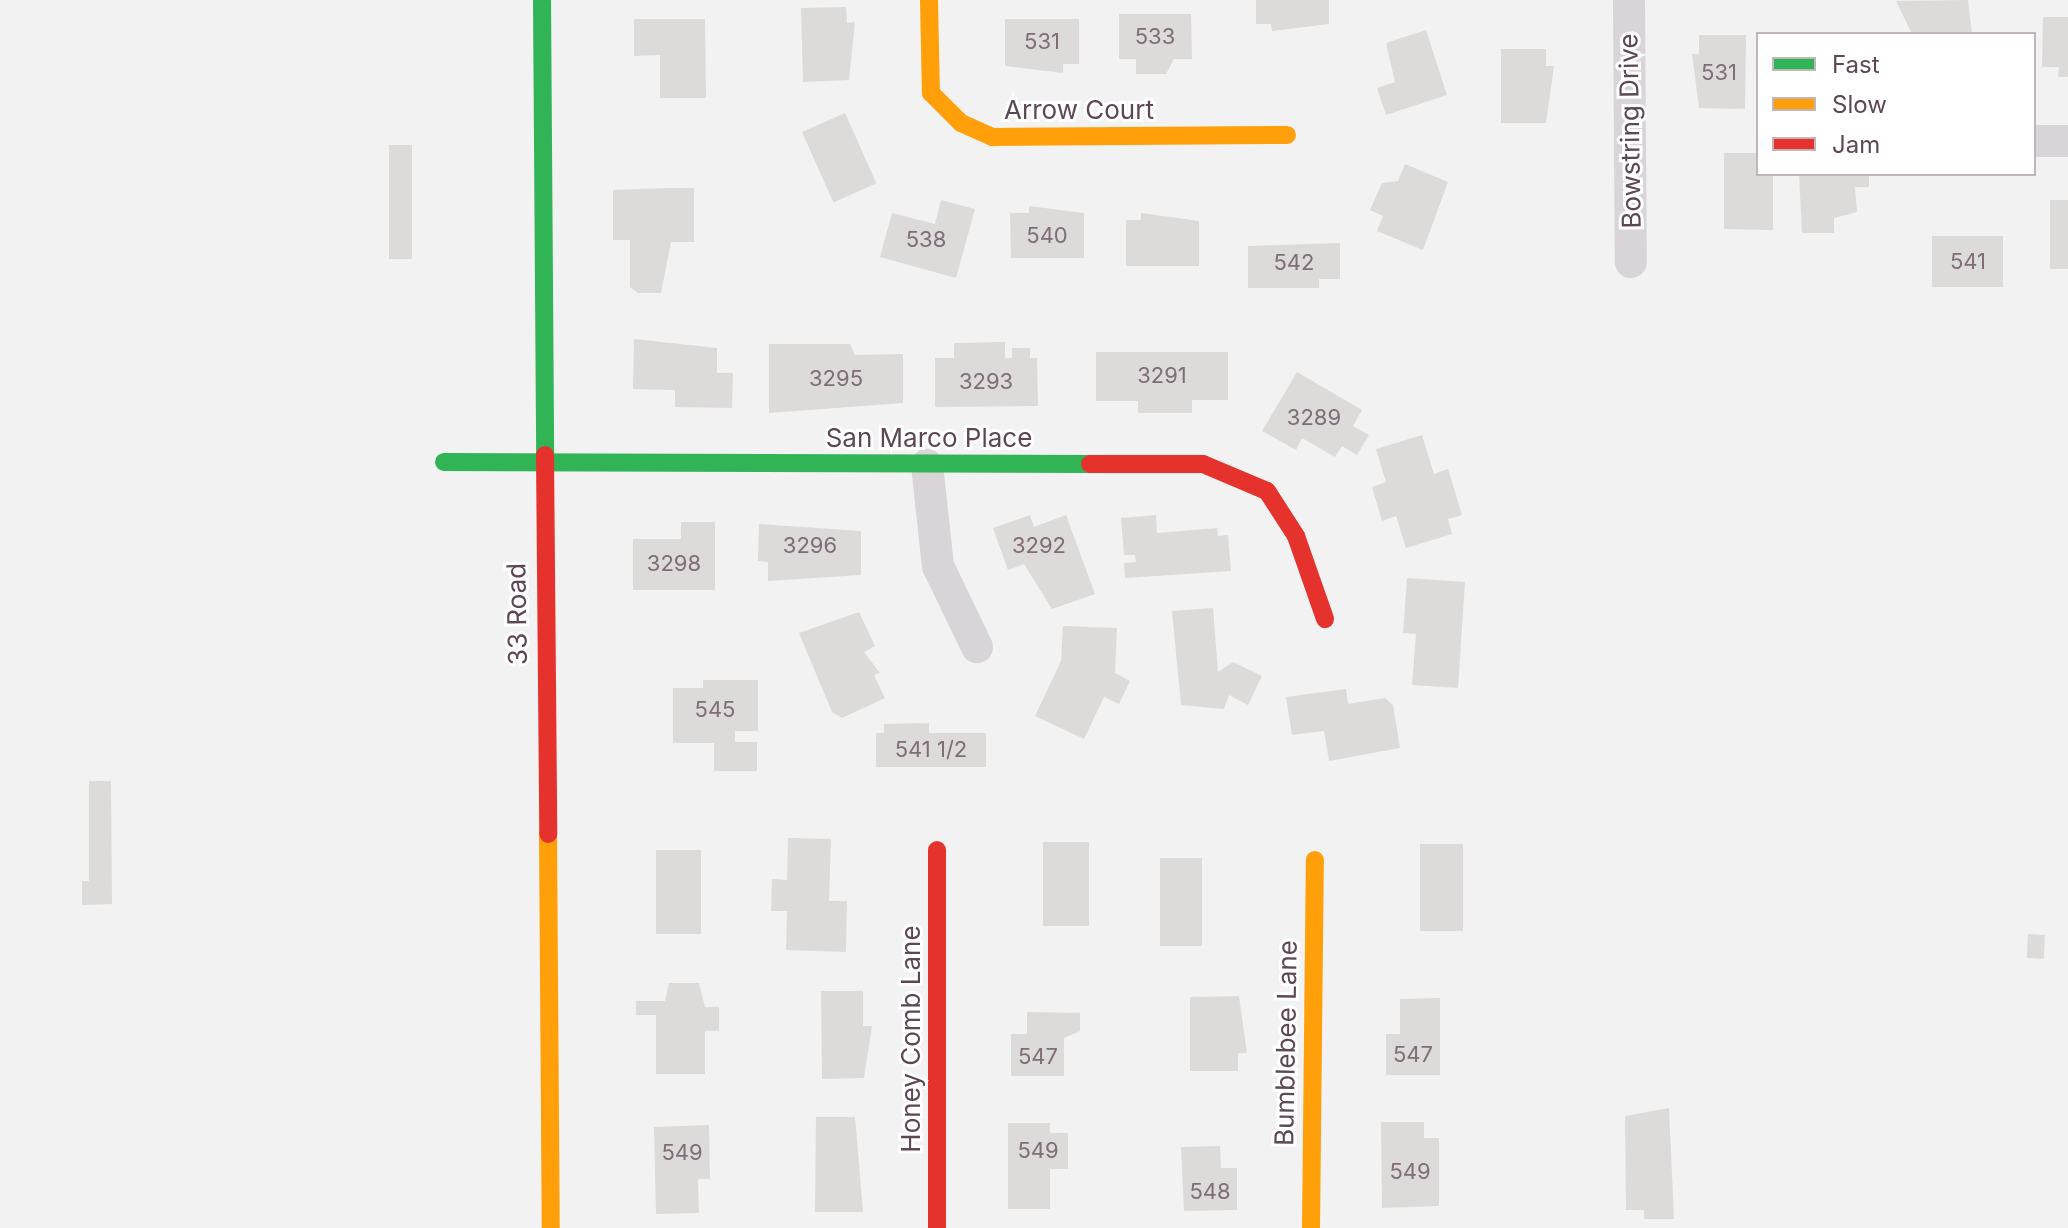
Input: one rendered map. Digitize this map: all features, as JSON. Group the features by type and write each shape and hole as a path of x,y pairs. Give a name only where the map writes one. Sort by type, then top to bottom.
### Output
{"street":[{"name":"33 Road","path":"542,0 542,463 551,1228"},
{"name":"Arrow Court","path":"929,0 931,93 961,123 993,137 1287,135"},
{"name":"Bowstring Drive","path":"1629,0 1631,262"},
{"path":"2036,141 2068,141"},
{"name":"San Marco Place","path":"444,462 1203,464 1267,491 1296,536 1325,619"},
{"path":"927,465 938,566 977,647"},
{"name":"Honey Comb Lane","path":"937,850 937,1228"},
{"name":"Bumblebee Lane","path":"1311,1228 1315,860"}],"building":[{"path":"1256,0 1329,0 1329,24 1272,31 1271,24 1256,24"},
{"path":"1968,0 1972,32 1911,32 1896,1"},
{"path":"846,7 847,23 855,22 849,80 803,82 801,8"},
{"path":"1119,14 1191,14 1192,59 1174,59 1166,74 1136,74 1136,59 1119,59"},
{"path":"2043,17 2068,17 2068,77 2058,77 2059,67 2042,67"},
{"path":"634,19 705,19 706,98 660,98 660,55 634,56"},
{"path":"1005,19 1079,19 1079,64 1063,64 1063,73 1005,66"},
{"path":"1426,30 1447,95 1386,115 1377,88 1395,82 1386,43"},
{"path":"1699,35 1746,35 1745,109 1699,108 1692,54 1699,54"},
{"path":"1501,49 1546,49 1546,66 1554,66 1546,123 1501,123"},
{"path":"845,113 876,183 833,202 802,132"},
{"path":"389,145 412,145 412,259 389,259"},
{"path":"1724,153 1756,153 1756,176 1773,176 1773,230 1724,229"},
{"path":"1405,164 1448,182 1423,250 1377,231 1383,216 1370,210 1382,183 1398,181"},
{"path":"1799,176 1869,176 1869,187 1855,187 1857,212 1834,218 1834,233 1802,233"},
{"path":"694,188 694,242 671,242 661,293 638,293 630,287 630,240 613,240 613,190"},
{"path":"941,200 975,209 956,278 880,257 892,213 935,224"},
{"path":"2050,200 2068,200 2068,269 2050,269"},
{"path":"1029,206 1084,213 1084,258 1011,258 1010,213 1029,213"},
{"path":"1141,213 1199,221 1199,266 1126,266 1126,220 1141,220"},
{"path":"1932,236 2003,236 2003,287 1932,287"},
{"path":"1340,243 1340,279 1319,279 1319,288 1248,288 1248,246"},
{"path":"634,339 717,348 717,373 733,373 732,408 675,407 675,390 633,389"},
{"path":"1005,342 1005,358 1012,358 1012,348 1030,348 1030,358 1037,358 1038,406 935,407 935,358 954,358 954,343"},
{"path":"769,344 850,344 855,355 903,354 903,403 769,413"},
{"path":"1096,352 1228,352 1228,400 1192,400 1192,413 1138,413 1138,401 1096,401"},
{"path":"1297,372 1362,410 1353,426 1369,435 1357,455 1342,446 1335,457 1302,438 1296,450 1262,431"},
{"path":"1422,435 1434,474 1448,469 1462,515 1448,519 1452,534 1406,548 1396,516 1382,521 1372,487 1386,482 1376,449"},
{"path":"1030,515 1034,527 1066,515 1095,594 1052,609 1024,564 1008,570 993,528"},
{"path":"1156,515 1157,533 1217,528 1218,536 1228,535 1231,571 1125,578 1124,563 1136,562 1135,555 1124,555 1121,518"},
{"path":"681,522 715,522 715,590 633,590 633,539 681,539"},
{"path":"759,524 861,531 861,575 768,581 768,562 758,561"},
{"path":"1407,578 1465,582 1458,688 1412,685 1416,634 1403,633"},
{"path":"1213,608 1218,672 1233,662 1262,676 1248,705 1229,695 1224,709 1181,705 1172,611"},
{"path":"859,612 875,646 864,652 880,673 874,675 885,698 842,718 832,712 799,633"},
{"path":"1063,626 1117,628 1115,673 1130,681 1119,704 1104,697 1084,739 1035,716 1061,661"},
{"path":"703,680 758,680 758,731 735,731 735,742 757,742 757,771 714,771 714,743 673,743 673,688 703,688"},
{"path":"1346,689 1348,704 1385,698 1393,705 1400,748 1329,761 1324,731 1292,735 1286,697"},
{"path":"929,723 929,733 986,733 986,767 876,767 876,733 884,733 884,724"},
{"path":"89,781 111,781 112,904 82,905 82,881 89,881"},
{"path":"788,838 831,839 829,901 847,901 846,952 786,950 787,911 771,911 772,879 787,880"},
{"path":"1043,842 1089,842 1089,926 1043,926"},
{"path":"1420,844 1463,844 1463,931 1420,931"},
{"path":"656,850 701,850 701,934 656,934"},
{"path":"1160,858 1202,858 1202,946 1160,946"},
{"path":"2028,934 2045,935 2044,959 2027,958"},
{"path":"669,983 699,983 705,1007 719,1007 719,1031 705,1031 705,1074 656,1074 656,1015 636,1015 636,1001 665,1001"},
{"path":"821,991 863,991 863,1026 872,1026 864,1078 822,1079"},
{"path":"1239,996 1247,1053 1238,1053 1238,1071 1190,1071 1190,997"},
{"path":"1440,998 1440,1075 1386,1075 1386,1034 1400,1034 1400,999"},
{"path":"1027,1012 1080,1013 1080,1031 1064,1038 1064,1076 1011,1076 1011,1034 1027,1034"},
{"path":"1669,1108 1674,1219 1644,1219 1644,1210 1626,1210 1625,1116"},
{"path":"816,1117 855,1117 863,1212 815,1212"},
{"path":"1381,1122 1424,1122 1424,1138 1439,1138 1439,1206 1382,1208"},
{"path":"1008,1123 1050,1123 1050,1133 1068,1133 1068,1169 1050,1169 1050,1209 1008,1209"},
{"path":"709,1125 710,1179 698,1179 699,1213 656,1214 654,1127"},
{"path":"1220,1146 1221,1168 1237,1168 1237,1210 1184,1211 1181,1147"}],"traffic: fast":[{"path":"542,0 545,455"},
{"path":"444,462 1090,464"}],"traffic: slow":[{"path":"929,0 931,93 961,123 993,137 1287,135"},
{"path":"548,834 551,1228"},
{"path":"1311,1228 1315,860"}],"traffic: jam":[{"path":"545,455 548,834"},
{"path":"1090,464 1203,464 1267,491 1296,536 1325,619"},
{"path":"937,850 937,1228"}]}
